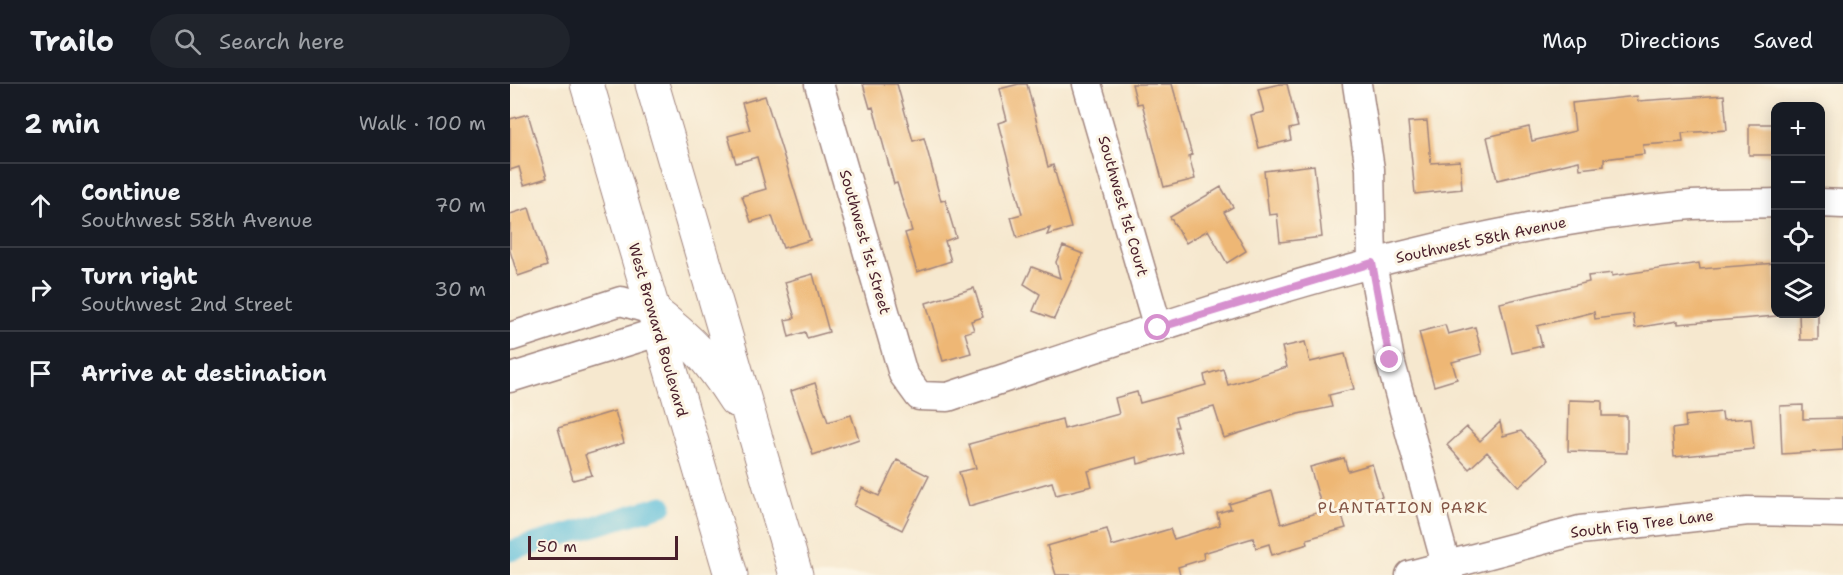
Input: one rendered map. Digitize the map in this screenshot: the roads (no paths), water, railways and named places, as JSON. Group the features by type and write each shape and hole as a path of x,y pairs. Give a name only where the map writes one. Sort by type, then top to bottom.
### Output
{"main road":[{"name":"West Broward Boulevard","path":"587,84 731,575"},
{"path":"652,84 796,575"},
{"path":"655,321 691,340 712,365 753,427"}],"street":[{"name":"Southwest 1st Street","path":"819,84 903,374 919,396"},
{"name":"Southwest 1st Court","path":"1087,84 1158,328"},
{"path":"1357,84 1370,169 1372,263 1390,360 1448,570"},
{"name":"Southwest 58th Avenue","path":"919,396 948,397 1158,328 1372,263 1533,226 1681,206 1771,203"},
{"path":"1825,203 1843,204"},
{"path":"510,337 621,301 655,321"},
{"path":"510,378 655,321"},
{"name":"South Fig Tree Lane","path":"1410,575 1448,570 1580,530 1748,511 1843,513"}],"waterway":[{"path":"510,551 662,506"}],"district":[{"name":"PLANTATION PARK","path":"1403,507"}]}
